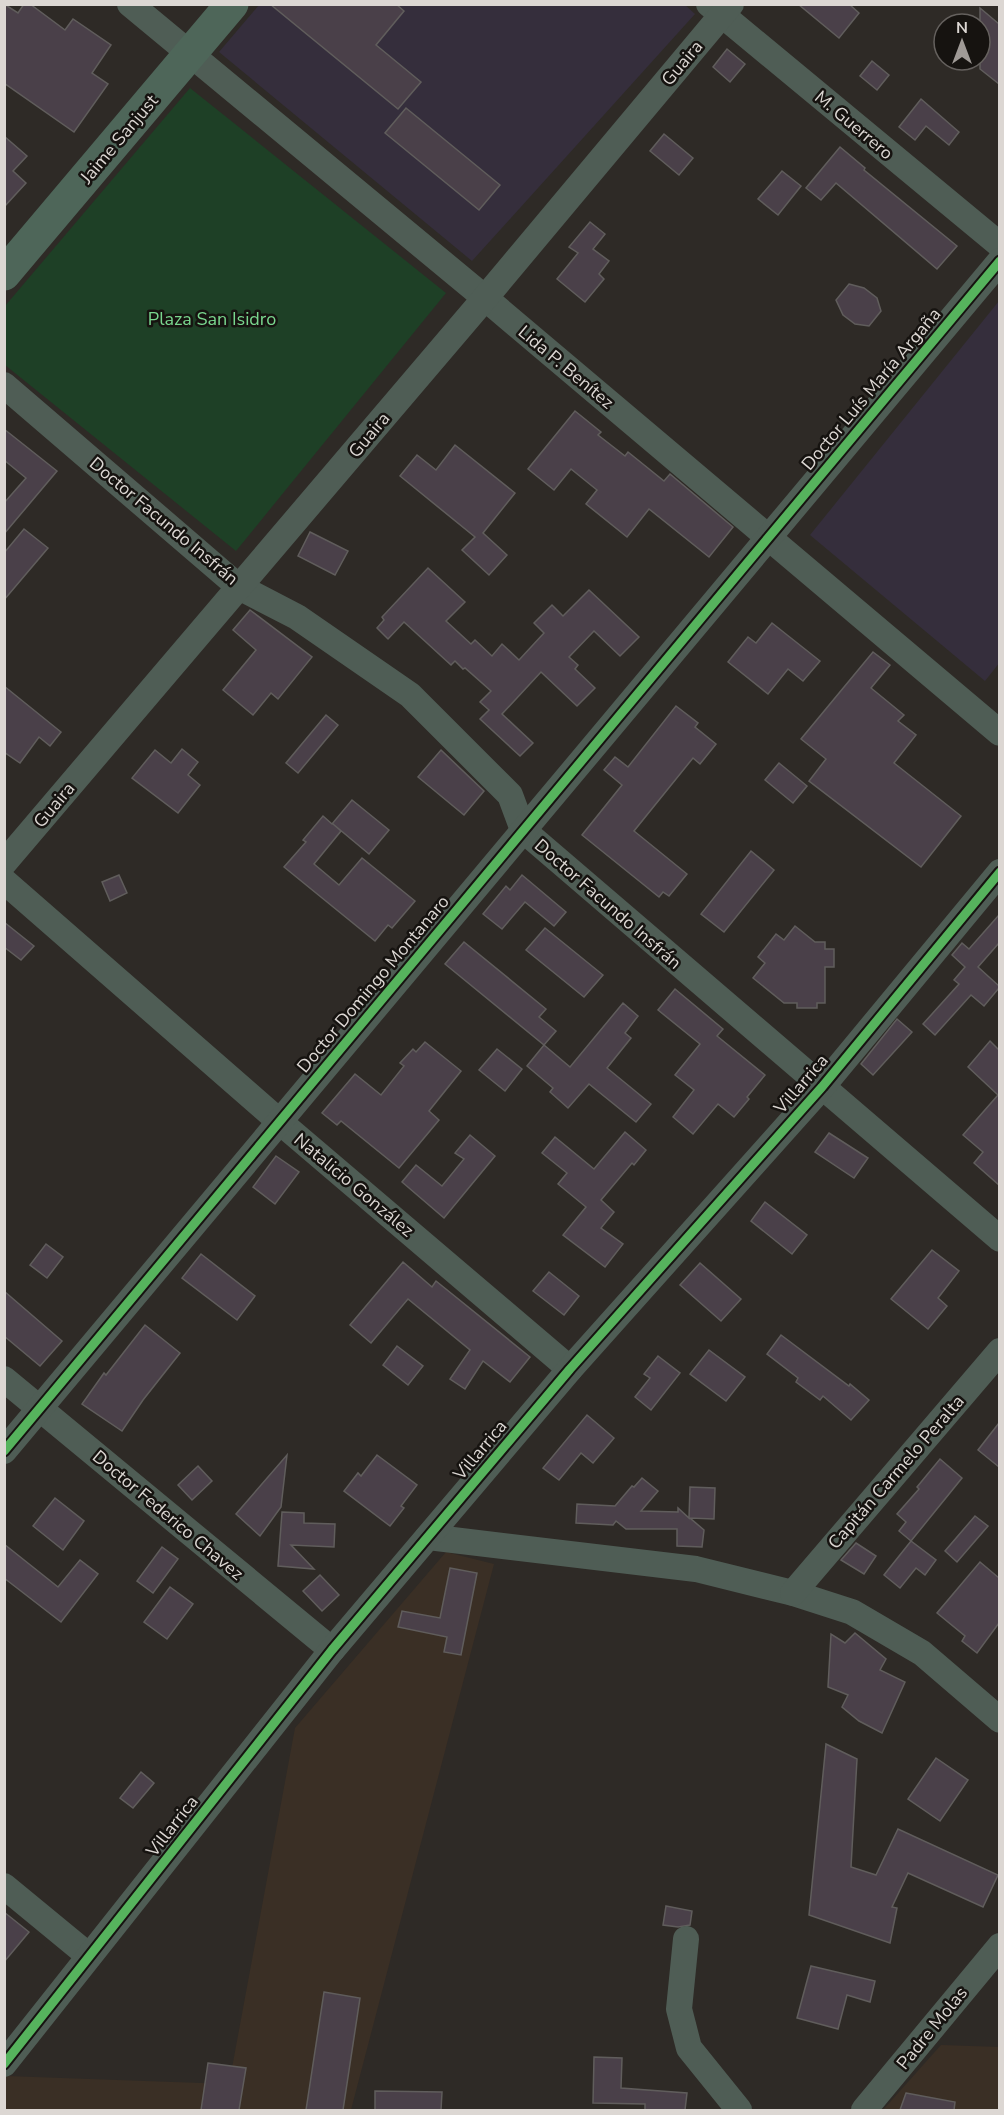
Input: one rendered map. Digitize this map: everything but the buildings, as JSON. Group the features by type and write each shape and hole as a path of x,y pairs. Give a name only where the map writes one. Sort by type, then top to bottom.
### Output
{"main road":[{"name":"Jaime Sanjust","path":"4,274 232,4"}],"street":[{"name":"Lida P. Benítez","path":"130,4 485,298 999,733"},
{"name":"M. Guerrero","path":"721,8 999,245"},
{"name":"Guaira","path":"4,863 485,298 721,8"},
{"name":"Doctor Luís María Argaña","path":"767,538 999,261"},
{"name":"Doctor Facundo Insfrán","path":"4,385 239,587 297,617 410,695 510,795 523,830 999,1239"},
{"name":"Doctor Domingo Montanaro","path":"4,1451 767,538"},
{"name":"Villarrica","path":"4,2064 332,1650 570,1369 822,1087 999,872"},
{"name":"Natalicio González","path":"4,881 280,1122 570,1369"},
{"name":"Capitán Carmelo Peralta","path":"793,1593 999,1351"},
{"name":"Doctor Federico Chavez","path":"4,1379 332,1650"},
{"path":"428,1537 696,1569 793,1593 852,1612 922,1653 999,1720"},
{"path":"4,1886 89,1956"},
{"path":"686,1939 679,2009 689,2048 739,2110"},
{"name":"Padre Molas","path":"864,2110 999,1946"}],"shaded area":[{"path":"684,4 695,14 472,261 219,52 259,5"},
{"path":"999,301 1000,662 985,681 810,535"},
{"path":"446,1552 494,1564 351,2110 5,2110 4,2078 6,2076 229,2084 295,1728"},
{"path":"941,2045 999,2047 999,2110 883,2110"}],"green space":[{"name":"Plaza San Isidro","path":"190,88 446,293 236,551 5,365 5,306"}],"cycle path":[{"path":"4,1451 1000,261"},
{"path":"4,2064 332,1650 570,1369 822,1087 1000,872"}]}
